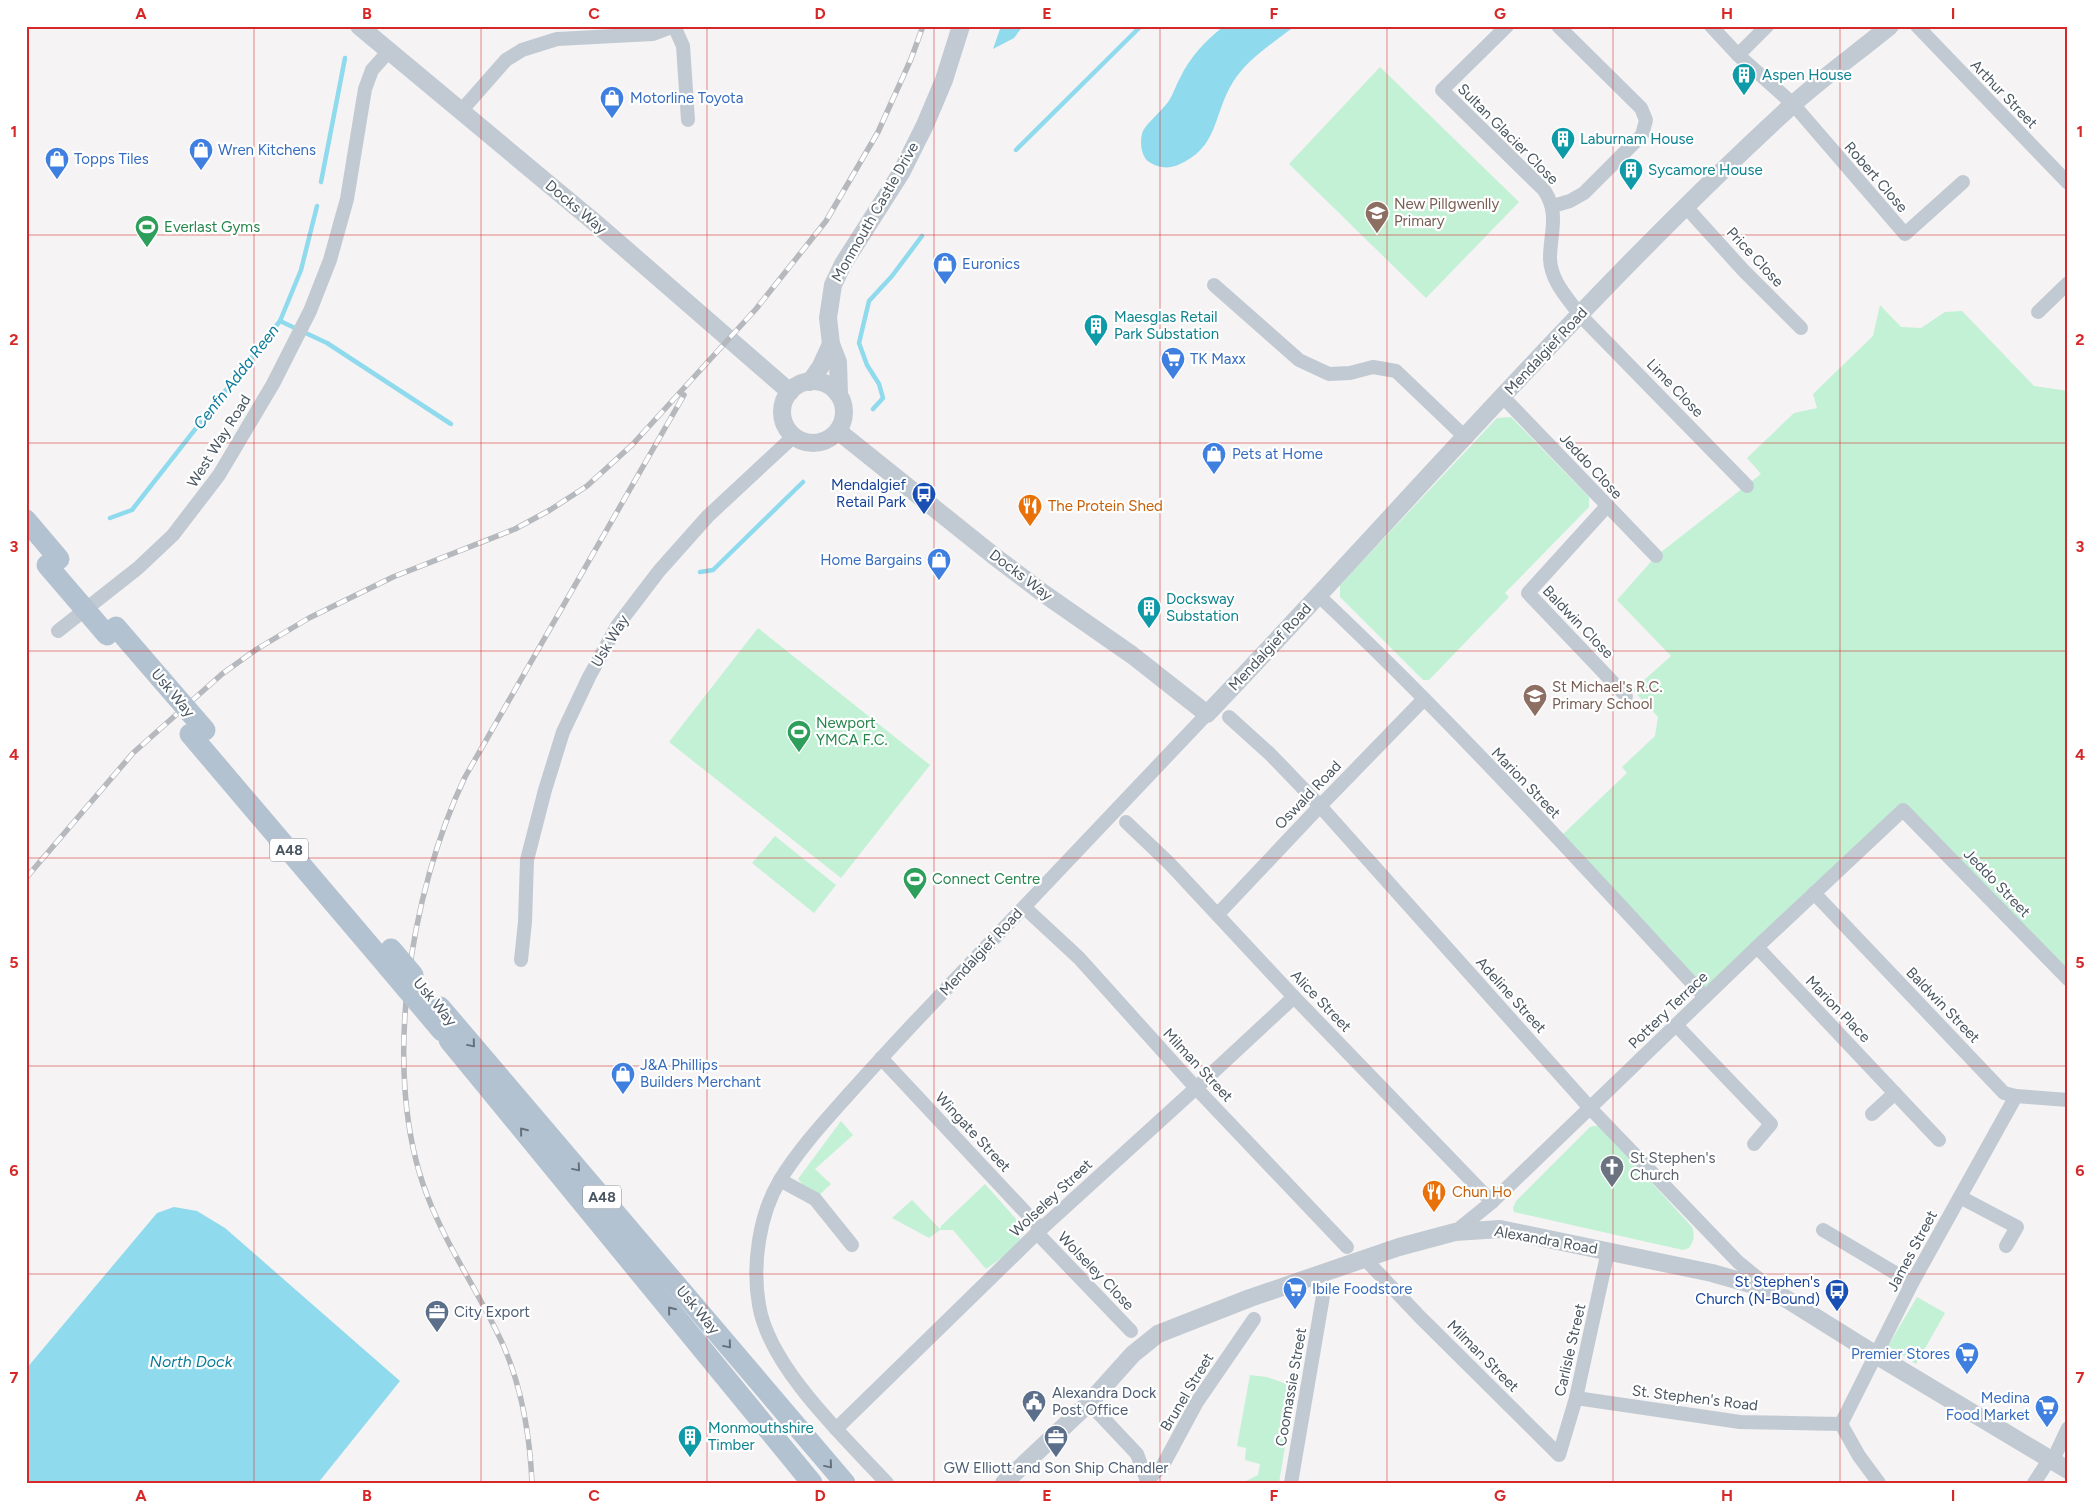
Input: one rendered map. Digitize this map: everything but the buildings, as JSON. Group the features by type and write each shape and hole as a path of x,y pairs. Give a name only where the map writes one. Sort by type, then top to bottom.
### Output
{"main road":[{"name":"Usk Way","path":"26,520 53,562 389,958 442,1031 812,1483"},
{"name":"Usk Way","path":"26,541 53,562"},
{"name":"Usk Way","path":"389,958 440,1007 845,1483"}],"street":[{"name":"Docks Way","path":"359,26 599,226 790,392"},
{"path":"461,111 506,60 528,48 558,39 653,34 674,26 683,46 688,120"},
{"name":"Monmouth Castle Drive","path":"839,394 838,362 831,344 828,318 833,285 843,264 901,173 925,125 944,80 960,26"},
{"name":"Sultan Glacier Close","path":"1507,26 1442,90 1544,190 1552,206 1554,221 1550,259 1552,267 1561,290 1579,314"},
{"path":"1552,206 1570,201 1584,193 1642,135 1646,120 1641,108 1558,26"},
{"path":"1711,26 1738,55 1793,104"},
{"path":"1738,55 1767,26"},
{"name":"Mendalgief Road","path":"887,1483 836,1428 792,1376 775,1349 759,1306 758,1254 763,1225 772,1196 780,1180 802,1148 881,1058 1319,596 1579,314 1793,104 1890,26"},
{"name":"Arthur Street","path":"1917,26 2068,183"},
{"name":"West Way Road","path":"58,632 138,568 173,535 219,475 273,384 310,311 330,260 347,198 365,89 372,70 389,51"},
{"name":"Robert Close","path":"1793,104 1905,234 1963,182"},
{"name":"Price Close","path":"1686,207 1743,270 1801,328"},
{"path":"2038,312 2068,282"},
{"path":"1214,285 1299,360 1306,364 1329,374 1350,373 1373,367 1396,370 1466,438"},
{"name":"Lime Close","path":"1579,314 1747,486"},
{"name":"Monmouth Castle Drive","path":"810,382 822,366 831,344"},
{"path":"804,382 810,382 826,384 839,394 843,404 844,415 838,431 829,438 815,443 810,443 794,436 786,426 782,414 784,404 790,392 804,382"},
{"name":"Jeddo Close","path":"1503,397 1656,556"},
{"name":"Docks Way","path":"838,431 1015,572 1132,655 1207,714"},
{"name":"Usk Way","path":"520,960 525,922 528,860 545,790 563,732 589,677 617,626 659,572 708,516 794,436"},
{"name":"Baldwin Close","path":"1607,506 1528,593 1626,696"},
{"name":"Marion Street","path":"1319,596 1424,699 1705,997"},
{"name":"Oswald Road","path":"1218,914 1424,699"},
{"name":"Adeline Street","path":"1229,717 1270,754 1320,806 1590,1108 1738,1262 1772,1290"},
{"name":"Pottery Terrace","path":"1455,1232 1492,1202 1903,810"},
{"name":"Jeddo Street","path":"1903,810 2068,979"},
{"name":"Alice Street","path":"1126,822 1170,864 1294,997 1492,1202"},
{"name":"Baldwin Street","path":"1814,893 2004,1093 2016,1096 2068,1100"},
{"name":"Milman Street","path":"1024,907 1079,958 1196,1088 1346,1247"},
{"name":"Marion Place","path":"1757,948 1939,1140"},
{"name":"Wolseley Street","path":"836,1428 1039,1231 1294,997"},
{"path":"1676,1025 1771,1124 1754,1144"},
{"name":"Wingate Street","path":"881,1058 1039,1231"},
{"path":"1872,1114 1895,1093"},
{"name":"James Street","path":"1841,1424 1912,1283 2016,1096"},
{"path":"780,1180 815,1199 852,1245"},
{"path":"1960,1197 2017,1227 2006,1246"},
{"name":"Alexandra Road","path":"1004,1483 1089,1403 1132,1354 1158,1334 1241,1301 1398,1247 1455,1232 1500,1229 1712,1273 1772,1290 1876,1355 2068,1470"},
{"path":"1823,1230 1912,1283"},
{"name":"Wolseley Close","path":"1039,1231 1131,1331"},
{"name":"Carlisle Street","path":"1559,1455 1576,1398 1608,1251"},
{"name":"Milman Street","path":"1364,1258 1420,1317 1559,1455"},
{"name":"Coomassie Street","path":"1291,1483 1322,1296"},
{"name":"Brunel Street","path":"1089,1403 1136,1454 1147,1482 1163,1465 1197,1402 1254,1320"},
{"name":"St. Stephen's Road","path":"1576,1398 1740,1422 1841,1424"},
{"path":"1841,1424 1859,1456 1879,1483"},
{"path":"2034,1483 2051,1461 2068,1428"}],"green space":[{"path":"1380,67 1519,202 1426,298 1289,164"},
{"path":"1880,305 1901,327 1921,328 1945,312 1962,311 2034,386 2068,391 2068,979 1903,810 1705,997 1558,839 1627,773 1622,767 1655,736 1658,717 1633,690 1671,656 1617,600 1656,556 1761,474 1747,458 1794,413 1817,408 1813,394 1873,336"},
{"path":"1511,417 1589,497 1589,507 1505,593 1509,597 1429,680 1423,680 1340,597 1340,585 1497,418"},
{"name":"Newport YMCA F.C.","path":"758,628 930,765 841,878 669,742"},
{"path":"775,836 836,885 814,913 752,863"},
{"path":"841,1121 853,1135 815,1169 831,1184 815,1199 798,1179"},
{"path":"1600,1126 1692,1227 1694,1238 1689,1248 1683,1250 1514,1212 1513,1208 1516,1201 1590,1127"},
{"path":"985,1184 1023,1227 1022,1234 1015,1246 986,1269 953,1230 940,1230 929,1238 892,1218 912,1200 940,1229"},
{"path":"1917,1297 1945,1313 1916,1364 1888,1346"},
{"path":"1250,1375 1267,1377 1295,1387 1279,1483 1242,1483 1258,1475 1260,1464 1245,1460 1246,1448 1237,1446"}],"water":[{"path":"1001,26 1023,26 1014,38 993,49"},
{"path":"1224,26 1295,26 1261,52 1239,74 1227,94 1208,140 1201,149 1191,158 1178,165 1163,167 1152,164 1146,159 1143,152 1141,139 1143,131 1170,99 1193,56"},
{"name":"North Dock","path":"174,1207 197,1211 225,1228 400,1381 318,1483 26,1483 26,1369 157,1213"}],"waterway":[{"path":"1016,150 1141,26"},
{"name":"Cenfn Adda Reen","path":"321,182 345,58"},
{"name":"Cenfn Adda Reen","path":"110,518 132,510 280,321 301,270 317,206"},
{"path":"873,409 883,398 879,384 867,365 859,343 869,301 892,276 922,236"},
{"path":"280,321 327,343 451,424"},
{"path":"700,572 713,570 803,482"}],"railway":[{"path":"26,878 133,753 222,674 257,649 309,618 393,577 515,529 550,510 587,486 632,445 756,309 826,221 878,132 911,59 923,26"},
{"path":"532,1483 524,1414 510,1363 495,1328 435,1215 413,1147 405,1095 404,1040 408,984 416,928 429,874 446,823 465,777 684,395"}],"place":[{"name":"Aspen House","path":"1744,96"},
{"name":"Motorline Toyota","path":"612,119"},
{"name":"Laburnam House","path":"1563,160"},
{"name":"Wren Kitchens","path":"201,171"},
{"name":"Topps Tiles","path":"57,180"},
{"name":"Sycamore House","path":"1631,191"},
{"name":"New Pillgwenlly Primary","path":"1377,234"},
{"name":"Everlast Gyms","path":"147,248"},
{"name":"Euronics","path":"945,285"},
{"name":"Maesglas Retail Park Substation","path":"1096,347"},
{"name":"TK Maxx","path":"1173,380"},
{"name":"Pets at Home","path":"1214,475"},
{"name":"Mendalgief Retail Park","path":"924,515"},
{"name":"The Protein Shed","path":"1030,527"},
{"name":"Home Bargains","path":"939,581"},
{"name":"Docksway Substation","path":"1149,629"},
{"name":"St Michael's R.C. Primary School","path":"1535,717"},
{"name":"Newport YMCA F.C.","path":"799,753"},
{"name":"Connect Centre","path":"915,900"},
{"name":"J&A Phillips Builders Merchant","path":"623,1095"},
{"name":"St Stephen's Church","path":"1612,1188"},
{"name":"Chun Ho","path":"1434,1213"},
{"name":"Ibile Foodstore","path":"1295,1310"},
{"name":"St Stephen's Church (N-Bound)","path":"1837,1312"},
{"name":"City Export","path":"437,1333"},
{"name":"Premier Stores","path":"1967,1375"},
{"name":"Alexandra Dock Post Office","path":"1034,1423"},
{"name":"Medina Food Market","path":"2047,1428"},
{"name":"Monmouthshire Timber","path":"690,1458"},
{"name":"GW Elliott and Son Ship Chandler","path":"1056,1458"}]}
